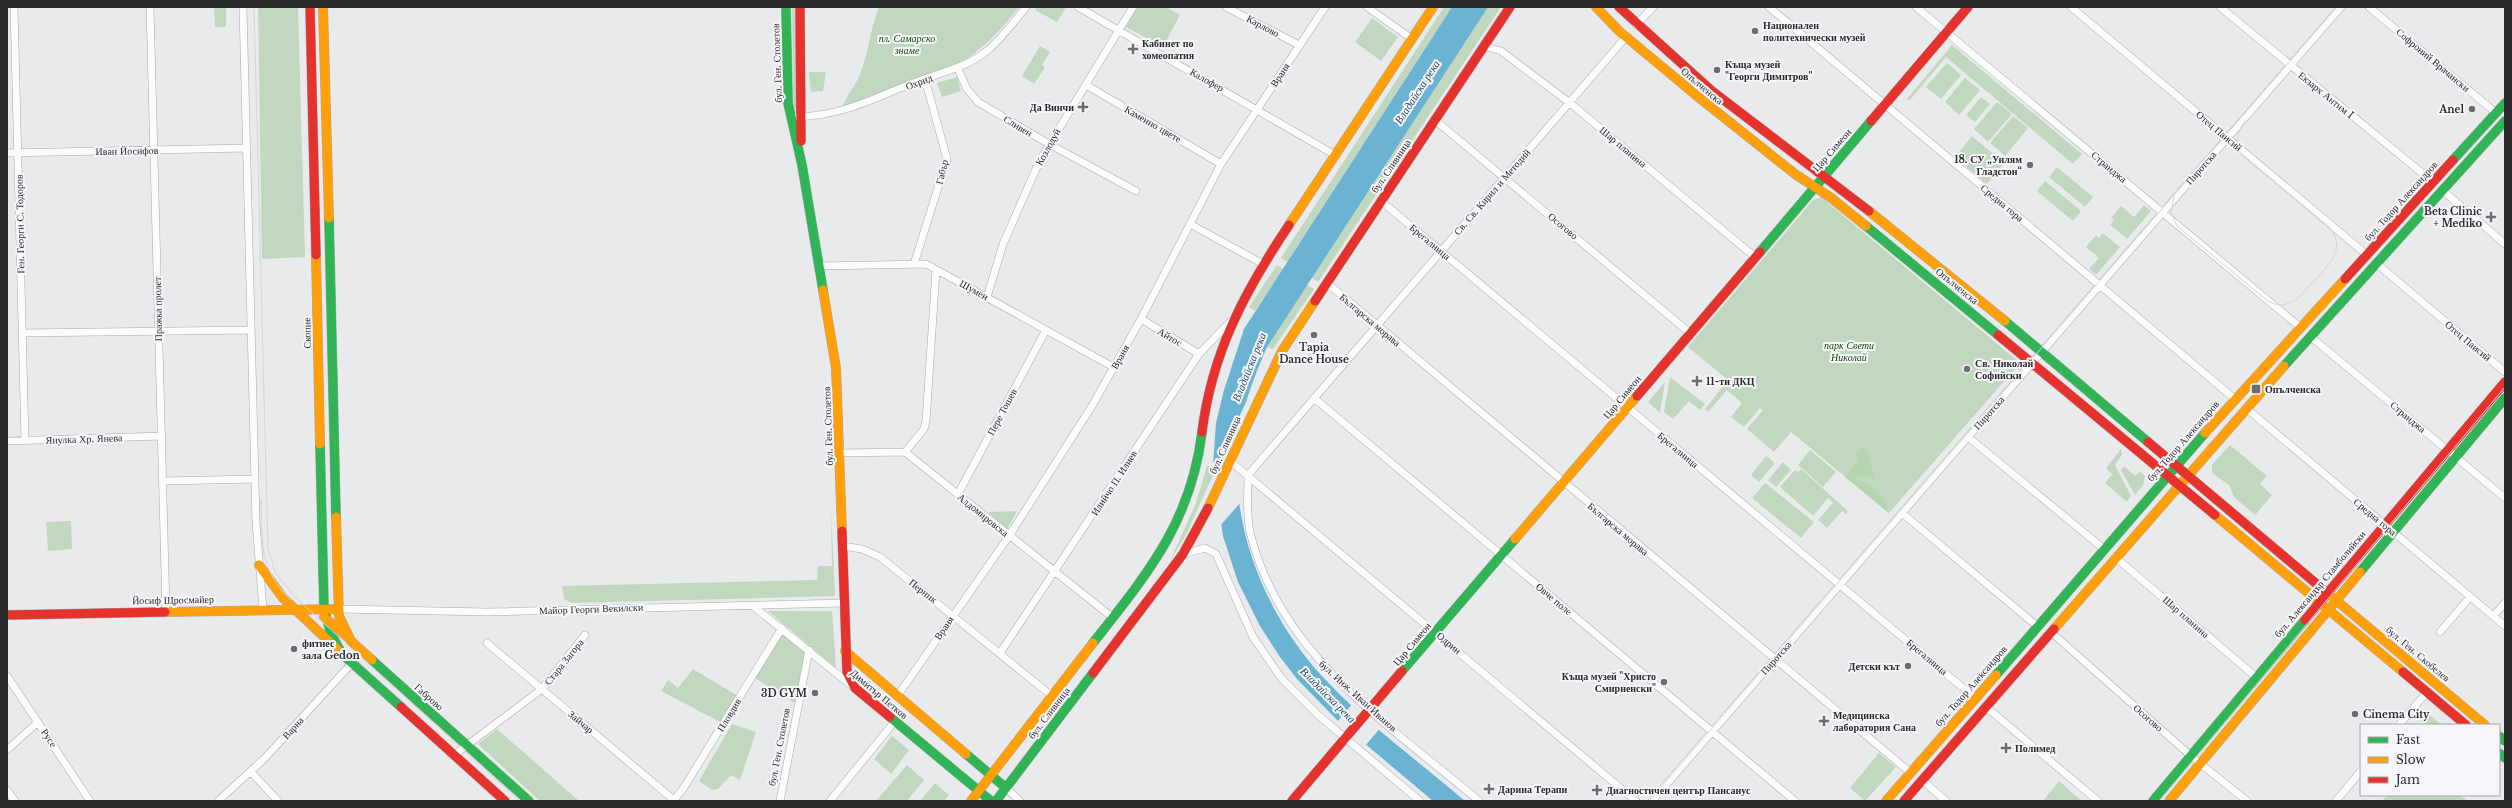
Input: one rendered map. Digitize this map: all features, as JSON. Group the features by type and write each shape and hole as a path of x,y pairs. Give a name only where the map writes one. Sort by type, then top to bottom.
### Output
{"main road":[{"name":"Скопие","path":"310,7 322,611 331,634 342,654"},
{"path":"324,7 339,609 341,622 351,641"},
{"name":"бул. Ген. Столетов","path":"786,7 788,97 791,118 802,164 836,368 840,453 845,651 847,672 855,688"},
{"name":"бул. Ген. Столетов","path":"800,7 802,164"},
{"name":"бул. Сливница","path":"971,801 1149,571 1172,534 1184,508 1196,471 1212,374 1234,317 1263,264 1336,156 1433,7"},
{"name":"бул. Сливница","path":"996,801 1183,554 1211,502 1271,370 1510,7"},
{"name":"Опълченска","path":"1596,7 1626,37 1728,122 1877,235 2328,610"},
{"name":"Опълченска","path":"1619,7 1636,25 1712,91 1824,176 1934,263 2328,592"},
{"name":"Цар Симеон","path":"1292,801 1968,7"},
{"name":"бул. Тодор Александров","path":"1886,801 2235,399 2505,103"},
{"path":"1904,801 2246,408 2505,121"},
{"name":"бул. Александър Стамболийски","path":"2153,801 2505,382"},
{"path":"2169,801 2505,398"},
{"path":"259,565 273,586 294,608 342,654 505,801"},
{"name":"бул. Ген. Скобелев","path":"2328,592 2484,724"},
{"name":"Йосиф Щросмайер","path":"7,616 294,608 322,611 339,609"},
{"path":"2328,610 2465,724"},
{"name":"Габрово","path":"322,611 351,641 529,801"},
{"name":"Димитър Петков","path":"845,651 1006,788"},
{"name":"Димитър Петков","path":"855,688 991,801"}],"street":[{"name":"Ген. Георги С. Тодоров","path":"14,7 25,441"},
{"name":"Пражка пролет","path":"150,7 166,612"},
{"path":"243,7 255,479 259,565 263,609"},
{"name":"Охрид","path":"791,118 823,116 840,112 871,102 925,79 958,69 987,51 1026,7"},
{"name":"Калофер","path":"1078,7 1258,109 1336,156"},
{"name":"Козлодуй","path":"986,297 1010,226 1049,144 1133,7"},
{"name":"Карлово","path":"1226,7 1299,45"},
{"name":"Враня","path":"898,695 1009,536 1115,368 1221,164 1325,7"},
{"path":"1367,7 1412,39"},
{"path":"1636,25 1652,7"},
{"name":"Средна гора","path":"1769,7 2235,399"},
{"name":"Странджа","path":"1916,7 2301,328"},
{"name":"Отец Паисий","path":"2071,7 2367,255"},
{"name":"Екзарх Антим I","path":"2220,7 2433,182"},
{"name":"Пиротска","path":"1652,801 2341,7"},
{"name":"Софроний Врачански","path":"2369,7 2496,113"},
{"name":"Св. Св. Кирил и Методий","path":"1245,473 1314,398 1626,37"},
{"name":"Шар планина","path":"1484,46 1501,51 1570,103 1755,257"},
{"name":"Сливен","path":"958,69 968,89 978,102 1049,144 1136,191"},
{"name":"Габър","path":"914,264 947,158 925,79"},
{"name":"Каменно цвете","path":"1086,85 1221,164"},
{"name":"Осогово","path":"1435,120 1690,333"},
{"name":"Иван Йосифов","path":"7,153 247,148"},
{"path":"2442,190 2505,244"},
{"name":"Брегалница","path":"1382,201 1975,698"},
{"path":"1190,224 1263,264"},
{"name":"Отец Паисий","path":"2376,263 2505,372"},
{"name":"Шумен","path":"819,266 926,264 1115,368"},
{"path":"840,453 906,452 924,429 926,421 936,270"},
{"name":"Българска морава","path":"1327,283 1563,483 1911,773"},
{"name":"Илийчо П. Илиев","path":"1000,653 1199,354 1234,317"},
{"name":"Айтос","path":"1141,319 1199,354"},
{"path":"22,333 251,330"},
{"name":"Пере Тошев","path":"958,494 1046,330"},
{"name":"Странджа","path":"2311,337 2505,498"},
{"name":"Овче поле","path":"1314,398 1795,801"},
{"name":"Средна гора","path":"2246,408 2505,626"},
{"name":"Янулка Хр. Янева","path":"7,441 162,436"},
{"path":"1968,437 2104,549"},
{"name":"Алдомировска","path":"906,452 1112,617"},
{"name":"Одрин","path":"1230,461 1636,801"},
{"name":"бул. Инж. Иван Иванов","path":"1245,473 1250,532 1264,572 1282,610 1293,628 1319,661 1369,711 1479,801"},
{"path":"163,480 255,479"},
{"path":"1902,513 2037,626"},
{"name":"Перник","path":"842,546 862,549 880,557 1052,696"},
{"path":"1183,554 1205,548 1216,554 1244,618 1269,662 1309,706 1347,736 1420,801"},
{"name":"Шар планина","path":"2116,557 2256,677"},
{"path":"2440,632 2470,597"},
{"name":"Майор Георги Векилски","path":"339,609 480,612 844,603"},
{"path":"2493,616 2505,603"},
{"name":"Димитър Петков","path":"753,606 855,688"},
{"name":"Пловдив","path":"674,801 684,789 782,628"},
{"name":"Осогово","path":"2050,632 2191,756 2201,762 2247,801"},
{"name":"Стара Загора","path":"454,755 542,689 586,635"},
{"name":"Зайчар","path":"487,644 674,801"},
{"name":"бул. Ген. Столетов","path":"780,801 809,650"},
{"name":"Варна","path":"218,801 251,772 363,651"},
{"name":"Русе","path":"7,676 90,801"},
{"path":"2400,724 2427,692"},
{"path":"1986,707 2098,801"},
{"path":"7,750 38,722"},
{"path":"830,801 895,722"},
{"path":"251,772 278,801"},
{"path":"2336,801 2360,772"},
{"path":"1922,780 1946,801"},
{"name":"Димитър Петков","path":"1006,788 1020,801"},
{"path":"7,790 15,801"}],"green space":[{"path":"214,7 226,7 226,27 215,27"},
{"path":"258,7 298,7 305,257 262,259"},
{"path":"792,7 796,7 796,109 793,106"},
{"name":"пл. Самарско знаме","path":"879,7 1019,7 993,37 978,51 961,63 842,110 845,100 858,79 863,66"},
{"path":"1037,7 1066,7 1057,22 1035,10"},
{"path":"1137,7 1166,7 1180,15 1163,47 1126,27"},
{"path":"1444,7 1452,7 1287,262 1281,258"},
{"path":"1488,7 1501,7 1318,282 1310,277"},
{"path":"1372,18 1398,37 1381,61 1355,42"},
{"path":"1952,45 2082,154 2073,164 1946,57 1910,100 1906,100"},
{"path":"1040,46 1050,52 1042,65 1045,67 1034,84 1022,76"},
{"path":"1947,63 1961,75 1941,99 1926,87"},
{"path":"809,72 826,72 823,91 811,92"},
{"path":"957,77 961,91 942,97 937,83"},
{"path":"1965,78 1980,90 1959,115 1945,102"},
{"path":"1981,97 1990,104 1975,122 1966,115"},
{"path":"1997,102 2012,114 1988,142 1974,129"},
{"path":"2013,116 2028,128 2005,156 1990,143"},
{"path":"1972,136 2004,163 1987,184 1955,157"},
{"path":"2057,167 2093,197 2085,207 2049,177"},
{"path":"2045,181 2081,211 2073,221 2037,191"},
{"name":"парк Свети Николай","path":"1821,197 2020,363 1889,513 1791,432 1774,452 1747,429 1763,410 1760,408 1744,427 1731,417 1742,403 1727,390 1708,412 1705,409 1728,380 1688,347 1813,200"},
{"path":"2144,205 2151,211 2127,239 2110,225 2114,220 2111,218 2121,206 2134,217"},
{"path":"2103,233 2120,247 2096,275 2089,269 2099,258 2086,247 2096,235 2099,238"},
{"path":"1277,265 1283,269 1255,311 1249,307"},
{"path":"1306,284 1314,289 1273,349 1267,347"},
{"path":"1670,377 1705,404 1700,410 1689,401 1673,419 1664,412"},
{"path":"1665,382 1660,413 1648,402"},
{"path":"2230,445 2267,476 2260,484 2272,495 2255,515 2234,497 2229,485 2212,473 2212,465"},
{"path":"1863,446 1868,454 1874,478 1864,475 1855,477 1855,480 1862,482 1876,491 1889,513 1845,477 1859,459 1855,455"},
{"path":"2121,449 2122,455 2115,465 2131,496 2127,502 2105,483 2112,474 2106,468"},
{"path":"1810,450 1836,472 1823,487 1798,465"},
{"path":"1766,456 1775,463 1759,482 1751,475"},
{"path":"1783,462 1791,470 1776,487 1768,480"},
{"path":"1207,466 1213,466 1213,475 1187,533 1170,561 1196,503"},
{"path":"2124,466 2135,476 2140,472 2145,476 2143,485 2135,495 2121,470"},
{"path":"1801,469 1848,511 1846,514 1842,511 1827,528 1818,520 1833,503 1828,498 1813,516 1780,487 1795,470 1798,472"},
{"path":"1765,483 1814,522 1801,538 1752,498"},
{"path":"831,510 835,596 571,603 564,599 562,586 817,580 818,566 832,566"},
{"path":"1017,511 1007,529 988,512"},
{"path":"71,521 72,549 48,551 46,522"},
{"path":"768,611 832,611 836,668"},
{"path":"783,633 805,651 806,662 798,705 755,678"},
{"path":"693,669 738,696 722,723 661,691 668,680 678,688"},
{"path":"2422,708 2440,724 2425,724 2415,716"},
{"path":"732,724 756,732 740,780 731,775 718,789 712,790 699,781"},
{"path":"497,729 579,801 540,801 478,744"},
{"path":"892,736 909,750 891,774 874,759"},
{"path":"1879,753 1896,767 1865,801 1850,788"},
{"path":"907,765 924,780 907,801 876,801"},
{"path":"2059,781 2082,801 2043,801"},
{"path":"935,783 949,795 944,801 920,801"},
{"path":"2386,796 2461,796 2467,801 2382,801"}],"water":[{"name":"Владайска река","path":"1452,7 1488,7 1267,347 1244,408 1237,463 1238,496 1244,529 1253,561 1281,621 1299,648 1320,674 1354,708 1465,801 1433,801 1338,721 1297,679 1280,657 1260,626 1238,582 1223,536 1213,466 1216,423 1224,390 1244,329"}],"pier":[{"path":"1246,402 1239,455 1240,503 1220,526 1211,466 1217,465"},
{"path":"1353,703 1381,727 1365,746 1337,722"}],"tram line":[{"path":"254,7 268,548 275,572 297,599 520,801"},
{"path":"1649,801 2337,7"},
{"path":"2174,197 2171,212 2177,226 2267,300 2282,305 2293,302 2302,294 2334,257 2336,249 2334,234 2328,226 2242,154 2238,145 2238,137 2239,132 2246,120"},
{"path":"2159,801 2505,387"},
{"path":"261,499 262,541 267,565 280,588 291,600"}],"traffic: fast":[{"path":"786,7 788,103 802,165 823,290"},
{"path":"2453,160 2505,103"},
{"path":"1760,252 1871,121"},
{"path":"2284,366 2505,121"},
{"path":"329,218 336,517"},
{"path":"1866,226 1998,335"},
{"path":"2005,321 2148,442"},
{"path":"2360,572 2505,398"},
{"path":"1093,643 1148,570 1164,546 1177,521 1188,494 1202,432"},
{"path":"1996,675 2205,433"},
{"path":"320,444 324,609 331,634 342,654 401,707"},
{"path":"1402,671 1515,539"},
{"path":"2153,801 2305,620"},
{"path":"372,660 529,801"},
{"path":"996,801 1093,673"},
{"path":"890,717 991,801"},
{"path":"2500,737 2505,741"},
{"path":"966,754 1006,788"},
{"path":"2500,754 2505,758"}],"traffic: slow":[{"path":"323,7 329,218"},
{"path":"1289,225 1433,7"},
{"path":"1596,7 1619,31 1697,96 1795,174 1830,197 1866,226"},
{"path":"1869,211 2005,321"},
{"path":"316,255 320,444"},
{"path":"2205,433 2345,279"},
{"path":"823,290 836,368 842,531"},
{"path":"1208,508 1282,351 1315,301"},
{"path":"2054,629 2284,366"},
{"path":"1515,539 1637,396"},
{"path":"2215,515 2403,672"},
{"path":"336,517 339,616 351,641 372,660"},
{"path":"259,565 283,598 338,650"},
{"path":"2169,801 2360,572"},
{"path":"2325,591 2484,724"},
{"path":"165,612 339,609"},
{"path":"324,617 350,639"},
{"path":"971,801 1093,643"},
{"path":"845,651 966,754"},
{"path":"1886,801 1996,675"}],"traffic: jam":[{"path":"310,7 316,255"},
{"path":"800,7 801,141"},
{"path":"1315,301 1510,7"},
{"path":"1619,7 1712,91 1869,211"},
{"path":"1871,121 1968,7"},
{"path":"2345,279 2453,160"},
{"path":"1202,432 1207,403 1222,349 1245,298 1258,274 1289,225"},
{"path":"1637,396 1760,252"},
{"path":"1998,335 2215,515"},
{"path":"2305,620 2505,382"},
{"path":"2148,442 2325,591"},
{"path":"1093,673 1183,554 1208,508"},
{"path":"842,531 847,672 855,688 890,717"},
{"path":"7,615 165,612"},
{"path":"1904,801 2054,629"},
{"path":"1292,801 1402,671"},
{"path":"2403,672 2465,724"},
{"path":"401,707 505,801"}],"place":[{"name":"Национален политехнически музей","path":"1755,31"},
{"name":"Кабинет по хомеопатия","path":"1133,49"},
{"name":"Къща музей \"Георги Димитров\"","path":"1717,70"},
{"name":"Да Винчи","path":"1083,107"},
{"name":"Anel","path":"2472,109"},
{"name":"18. СУ „Уилям Гладстон“","path":"2030,165"},
{"name":"Beta Clinic + Mediko","path":"2491,217"},
{"name":"Tapia Dance House","path":"1314,335"},
{"name":"Св. Николай Софийски","path":"1967,369"},
{"name":"11-ти ДКЦ","path":"1697,381"},
{"name":"Опълченска","path":"2256,389"},
{"name":"фитнес зала Gedon","path":"294,649"},
{"name":"Детски кът","path":"1908,666"},
{"name":"Къща музей \"Христо Смирненски\"","path":"1664,682"},
{"name":"3D GYM","path":"815,693"},
{"name":"Cinema City","path":"2355,714"},
{"name":"Медицинска лаборатория Сана","path":"1824,721"},
{"name":"Полимед","path":"2006,748"},
{"name":"Дарина Терапи","path":"1489,789"},
{"name":"Диагностичен център Пансанус","path":"1597,790"}]}
